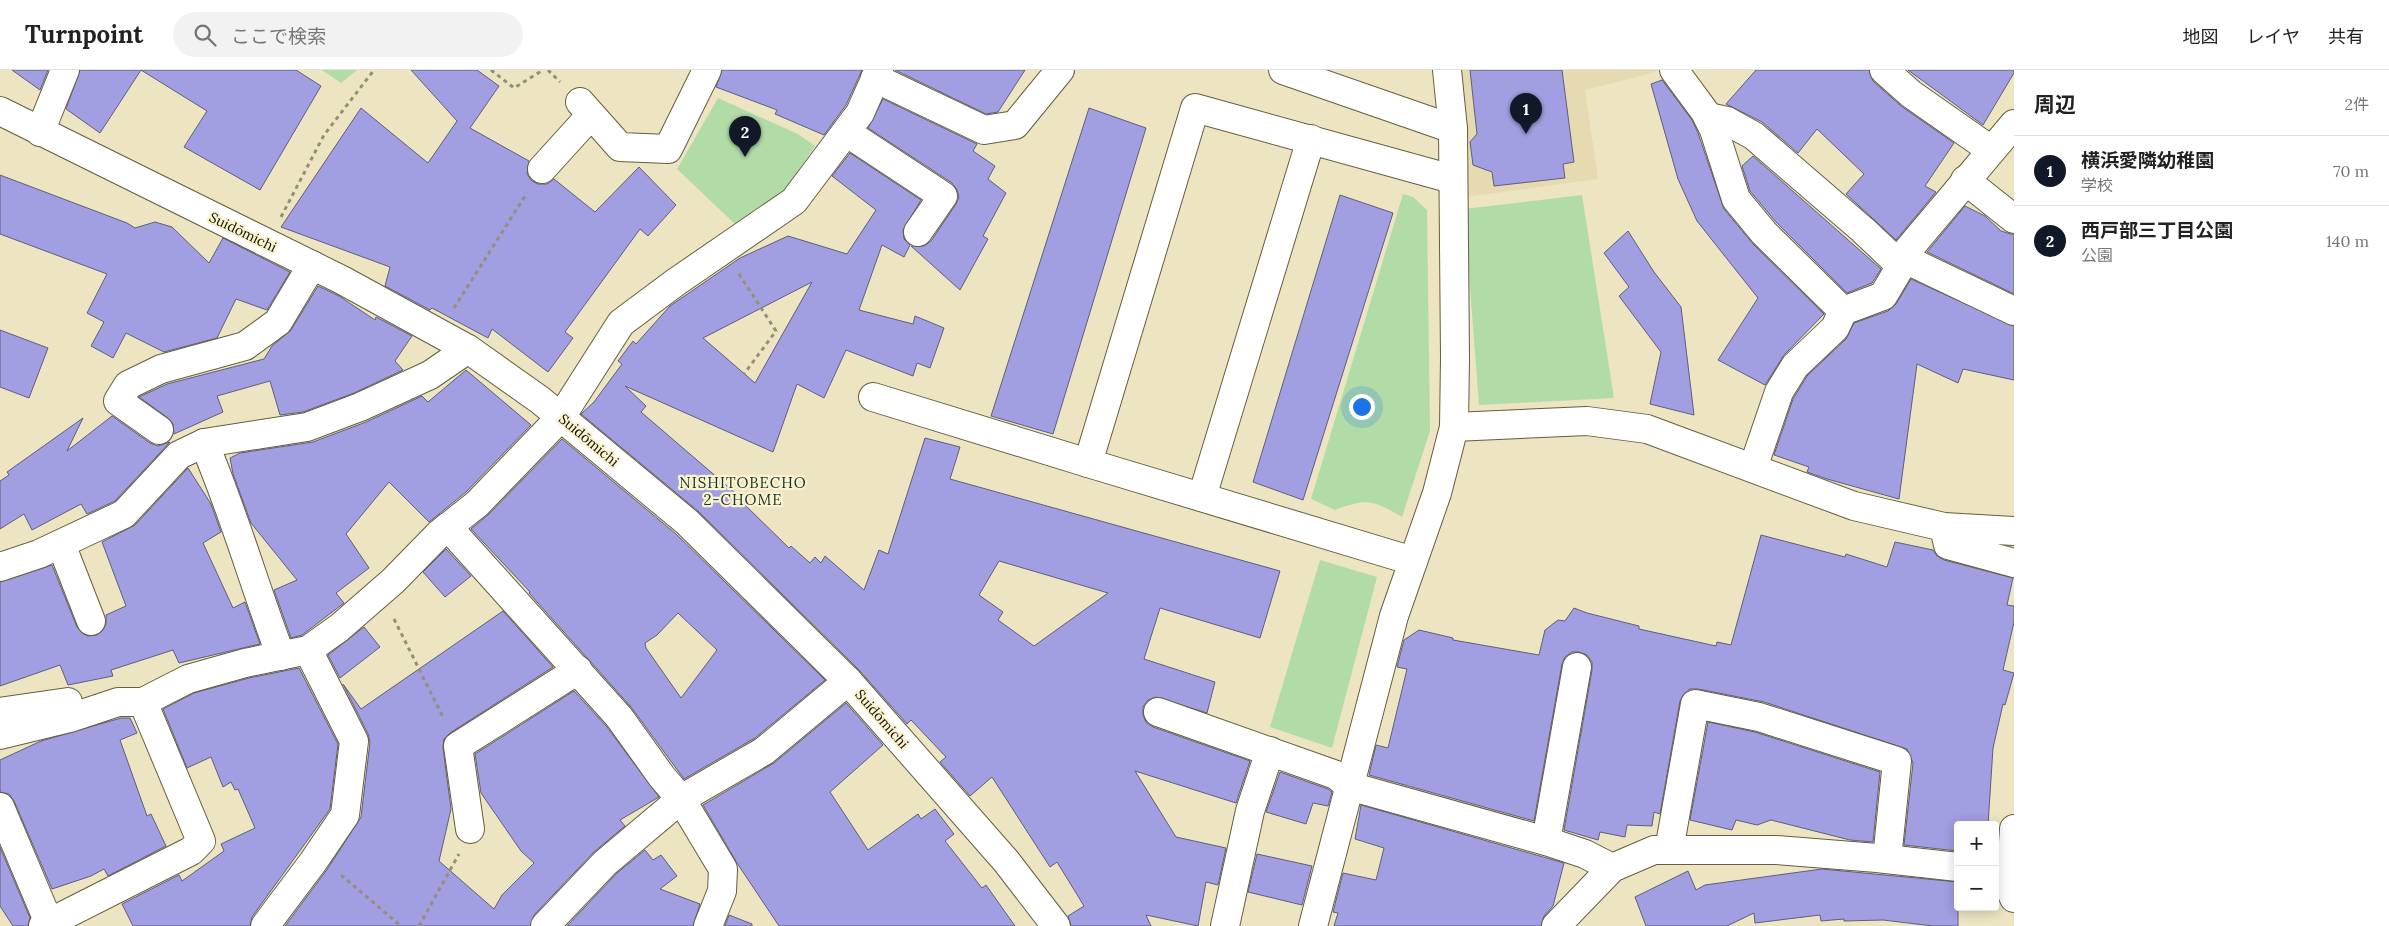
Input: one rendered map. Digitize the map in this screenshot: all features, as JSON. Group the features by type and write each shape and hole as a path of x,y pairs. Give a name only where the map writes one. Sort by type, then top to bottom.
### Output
{"street":[{"path":"40,132 65,70"},
{"path":"542,169 585,108 620,147 668,150 707,70"},
{"path":"0,735 70,718 118,702 143,702 188,679 308,650 339,628 448,527 477,504 561,417 621,323 676,282 794,201 860,113 877,74 984,130 1015,125 1060,70"},
{"path":"1283,70 1453,129"},
{"path":"1313,926 1394,616 1437,493 1454,427 1453,129 1446,70"},
{"path":"1674,70 1708,117 1736,199 1764,233 1844,311"},
{"path":"1884,70 1911,94 1991,150"},
{"path":"1088,463 1195,108 1452,179"},
{"name":"Suidōmichi","path":"0,111 312,266 468,349 561,417 687,522 848,681 1006,861 1056,926"},
{"path":"1708,117 1726,121 1754,136 1903,263 2014,311"},
{"path":"1753,468 1779,392 1795,366 1835,328 1844,311 1883,296 1903,263 1907,251 2014,124"},
{"path":"846,132 943,196 918,232"},
{"path":"1202,498 1311,139"},
{"path":"1965,180 2014,218"},
{"path":"160,430 118,401 128,385 161,368 246,346 278,322 312,266"},
{"path":"0,567 61,544 124,514 179,455 191,446 307,427 360,407 430,375 468,349"},
{"path":"873,397 1413,561"},
{"path":"1454,427 1587,421 1647,429 1854,506 1944,527 2014,531"},
{"path":"191,446 222,485 257,592 281,656"},
{"path":"448,527 619,717 662,777 681,799 723,869 722,891 708,926"},
{"path":"1944,527 1948,545 2014,563"},
{"path":"61,544 91,621"},
{"path":"265,926 315,859 344,815 354,741 308,650"},
{"path":"1546,841 1578,667"},
{"path":"470,828 458,746 578,670"},
{"path":"545,926 604,863 681,799 764,751 848,681"},
{"path":"0,712 68,702 98,691"},
{"path":"0,807 46,924 191,851 201,841 143,702"},
{"path":"1670,850 1695,704 1759,717 1897,761 1887,859"},
{"path":"1158,712 1336,775 1349,786 1546,841 1585,854 1612,868"},
{"path":"1225,926 1250,811 1270,751"},
{"path":"2014,829 2012,856 1999,872 2014,898"},
{"path":"1558,925 1612,868 1654,850 1776,850 1954,867"}],"path":[{"path":"267,244 324,135 374,70"},
{"path":"491,70 514,88 543,70"},
{"path":"438,333 542,169"},
{"path":"738,272 776,331 744,374"},
{"path":"380,592 458,746"},
{"path":"419,926 452,870 470,828"},
{"path":"315,859 402,926"}],"shaded area":[{"path":"1456,70 1655,70 1656,72 1585,90 1598,179 1466,197"}],"green space":[{"path":"322,70 357,70 341,83"},
{"path":"718,98 798,134 815,146 785,189 738,227 677,169"},
{"path":"1403,194 1413,197 1427,210 1430,431 1402,517 1384,507 1363,502 1335,510 1311,499"},
{"path":"1582,195 1614,398 1479,405 1464,209"},
{"path":"1320,560 1377,577 1332,748 1270,727"}],"building":[{"path":"12,70 48,70 40,90"},
{"path":"80,70 141,70 100,133 66,109"},
{"path":"141,70 296,70 321,86 260,190 184,147 207,111"},
{"path":"411,70 477,70 499,86 470,128 529,161 527,174 532,181 538,184 547,184 554,179 595,212 639,167 676,205 648,236 640,229 565,332 573,338 548,372 492,329 488,338 432,308 430,310 385,286 390,267 281,227 361,108 428,163 457,121"},
{"path":"722,70 862,70 846,105 824,135 775,114 777,110 716,87"},
{"path":"895,70 1025,70 998,112 986,114"},
{"path":"1470,70 1562,70 1574,162 1563,164 1565,178 1494,186 1492,172 1473,165 1470,142 1477,134"},
{"path":"1756,70 1869,70 1873,81 1901,106 1954,143 1925,186 1936,192 1896,240 1846,194 1864,174 1817,129 1798,153 1762,122 1726,104"},
{"path":"1908,70 2014,70 2014,73 1983,125"},
{"path":"1662,80 1692,120 1724,209 1753,244 1824,314 1784,355 1765,385 1718,360 1758,298 1697,221 1678,179 1651,84"},
{"path":"883,99 977,144 973,151 995,166 988,179 1006,193 983,236 988,239 960,290 911,246 924,246 931,241 956,204 959,197 957,190 952,183 868,128"},
{"path":"1089,108 1146,128 1053,434 991,416"},
{"path":"850,153 921,200 903,230 904,239 910,245 904,257 882,245 859,310 913,324 915,316 944,328 930,368 917,363 913,376 846,350 824,398 797,384 773,452 625,386 646,406 641,412 747,503 745,505 789,548 791,546 810,563 815,557 821,563 825,556 864,590 879,550 888,554 925,438 960,447 950,479 1280,571 1260,638 1160,608 1144,659 1215,682 1207,713 1156,697 1148,700 1143,707 1143,715 1146,722 1153,727 1250,761 1236,803 1135,771 1176,837 1226,848 1218,885 1206,882 1198,926 1146,915 1151,926 1071,926 1068,916 1084,906 1057,862 1050,867 992,777 970,796 940,762 946,757 911,720 907,724 859,670 698,511 581,414 594,402 622,364 618,361 633,341 636,344 670,306 740,258 788,236 847,254 876,210 832,176","holes":["812,282 755,383 703,338","999,561 1108,593 1034,646 998,620 1003,612 979,595"]},
{"path":"1753,156 1881,269 1872,283 1847,293 1776,222 1750,191 1742,166"},
{"path":"0,175 127,223 135,228 155,222 172,227 209,263 223,238 290,272 267,310 236,299 217,338 164,352 126,333 113,358 91,346 104,322 87,313 107,274 0,234"},
{"path":"1340,195 1393,213 1303,500 1253,482"},
{"path":"1965,206 1985,216 2001,231 2014,235 2014,294 1927,252"},
{"path":"1628,231 1654,272 1681,307 1694,415 1650,404 1661,352 1619,296 1629,287 1604,253"},
{"path":"1911,279 2014,326 2014,380 1963,369 1958,383 1917,364 1899,499 1807,472 1809,467 1774,455 1793,399 1807,376 1846,339 1854,323 1888,311 1896,304"},
{"path":"318,286 339,296 375,320 376,317 412,336 395,361 403,370 354,393 303,412 280,415 270,381 217,396 223,412 174,434 173,424 168,418 139,397 167,384 264,359 272,346 291,330"},
{"path":"0,330 48,348 29,398 0,387"},
{"path":"466,370 531,425 466,492 429,522 389,482 346,534 369,568 336,593 344,603 302,635 291,638 274,590 297,580 251,523 233,474 230,458 240,453 313,442 366,422 422,396 428,402"},
{"path":"112,416 150,443 158,446 170,442 115,501 87,514 81,504 32,530 24,514 0,529 0,481 9,475 7,472 83,418 67,451"},
{"path":"562,439 676,534 825,680 755,738 684,779 631,707 530,592 471,529 488,515","holes":["678,613 717,650 681,698 646,648 645,643 657,635"]},
{"path":"188,468 211,504 221,532 203,543 233,608 245,602 260,644 179,663 173,650 111,670 113,676 68,685 60,665 0,686 0,582 52,565 77,627 88,636 97,635 106,624 106,615 126,606 102,542 135,525"},
{"path":"1761,535 1845,557 1846,554 1887,567 1895,542 1933,550 1937,556 1944,560 2013,578 2007,605 2014,606 2014,622 2003,670 2014,673 2005,705 2003,704 1993,748 1988,821 1954,821 1954,851 1904,845 1913,763 1907,749 1764,702 1690,689 1680,701 1660,814 1654,812 1652,826 1627,825 1625,837 1600,832 1598,840 1564,830 1592,670 1592,662 1587,655 1579,652 1572,652 1565,657 1562,664 1534,821 1369,775 1376,745 1388,748 1407,669 1397,667 1404,640 1419,630 1453,638 1453,640 1539,655 1545,630 1558,620 1565,621 1574,608 1639,626 1639,629 1716,646 1717,642 1731,645"},
{"path":"446,549 471,576 445,597 423,572"},
{"path":"503,611 553,667 450,733 444,739 443,748 451,809 439,861 494,909 502,895 534,863 521,851 481,793 475,754 574,691 607,727 659,797 620,820 625,826 594,852 534,915 530,926 285,926 326,871 361,817 370,742 368,734 343,684 361,709"},
{"path":"364,627 380,647 340,678 328,655"},
{"path":"299,668 338,744 330,809 252,917 250,926 133,926 122,904 179,875 182,881 224,851 221,844 255,828 238,789 235,790 231,782 223,787 211,757 187,768 163,709 194,693 249,678"},
{"path":"846,703 883,745 830,792 868,850 918,814 921,819 935,809 954,834 945,841 982,888 986,885 1015,926 779,926 737,863 703,805 774,763"},
{"path":"121,718 130,718 137,733 120,740 147,816 151,814 166,846 108,876 104,869 91,876 52,889 14,801 9,794 0,792 0,760 41,741"},
{"path":"1708,722 1755,732 1880,772 1873,842 1850,840 1771,820 1757,825 1736,820 1732,830 1690,820"},
{"path":"1280,772 1328,789 1332,792 1328,806 1313,803 1306,824 1266,812"},
{"path":"1361,805 1564,863 1553,906 1544,916 1541,926 1334,926 1338,913 1333,912 1343,873 1376,880 1384,848 1355,839"},
{"path":"0,847 30,918 28,926 13,926 0,906"},
{"path":"645,850 653,860 661,855 677,876 660,889 700,904 693,926 567,926 616,874"},
{"path":"1257,854 1312,866 1302,905 1248,892"},
{"path":"1822,869 1954,882 1954,911 1958,911 1958,926 1933,926 1883,920 1844,921 1844,919 1821,921 1820,915 1755,923 1754,913 1727,926 1646,926 1635,897 1688,871 1696,890 1705,885"},
{"path":"729,915 752,924 752,926 725,926"}],"place":[{"name":"横浜愛隣幼稚園","path":"1526,134"},
{"name":"西戸部三丁目公園","path":"745,157"}],"district":[{"name":"NISHITOBECHO 2-CHOME","path":"743,492"}]}
